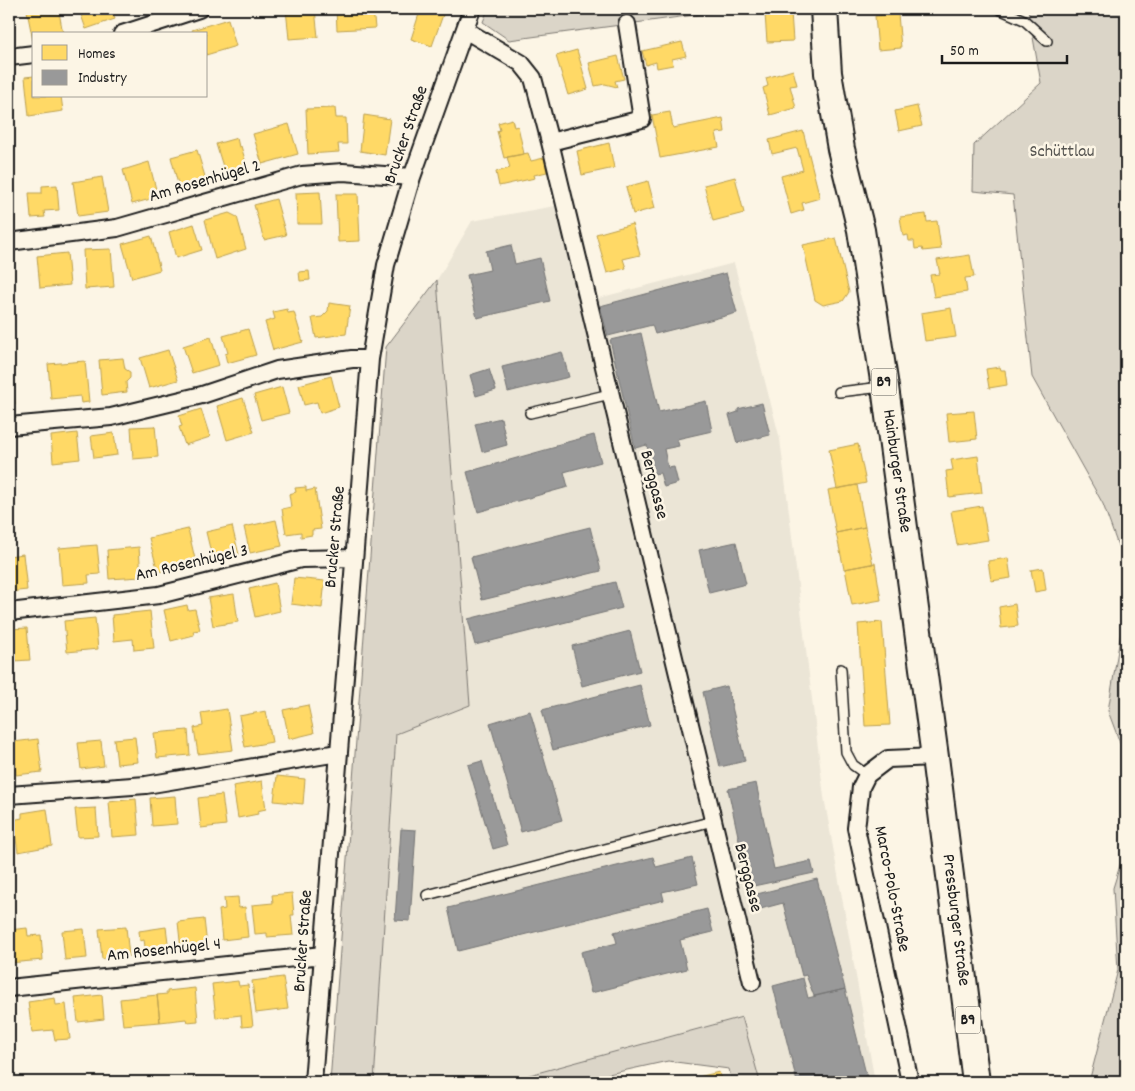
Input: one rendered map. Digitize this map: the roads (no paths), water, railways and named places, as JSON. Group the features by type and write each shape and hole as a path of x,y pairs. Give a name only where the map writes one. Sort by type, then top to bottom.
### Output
{"main road":[{"name":"Hainburger Straße","path":"824,9 828,73 841,149 861,230 885,387 935,758"},
{"name":"Pressburger Straße","path":"935,758 976,1082"}],"street":[{"path":"128,32 199,9"},
{"name":"Brucker Straße","path":"313,1082 370,359 386,265 412,177 472,9"},
{"path":"550,142 642,119 627,24"},
{"name":"Berggasse","path":"465,30 521,63 533,78 752,982"},
{"path":"9,57 32,54"},
{"name":"Am Rosenhügel 2","path":"9,242 117,228 302,175 343,172 412,177"},
{"path":"9,426 111,417 202,395 277,370 352,359 370,359"},
{"name":"Am Rosenhügel 3","path":"9,612 159,595 301,559 354,558"},
{"path":"9,795 146,785 338,753"},
{"path":"867,775 888,760 935,758"},
{"name":"Marco-Polo-Straße","path":"867,775 860,787 856,828 910,1082"},
{"name":"Am Rosenhügel 4","path":"9,988 323,955"}],"lane":[{"path":"999,9 1024,20 1047,41"},
{"path":"839,392 885,387"},
{"path":"530,413 610,394"},
{"path":"841,669 846,752 853,765 867,775"},
{"path":"427,895 713,821"}],"park label":[{"name":"Schüttlau","path":"1062,152"}]}
